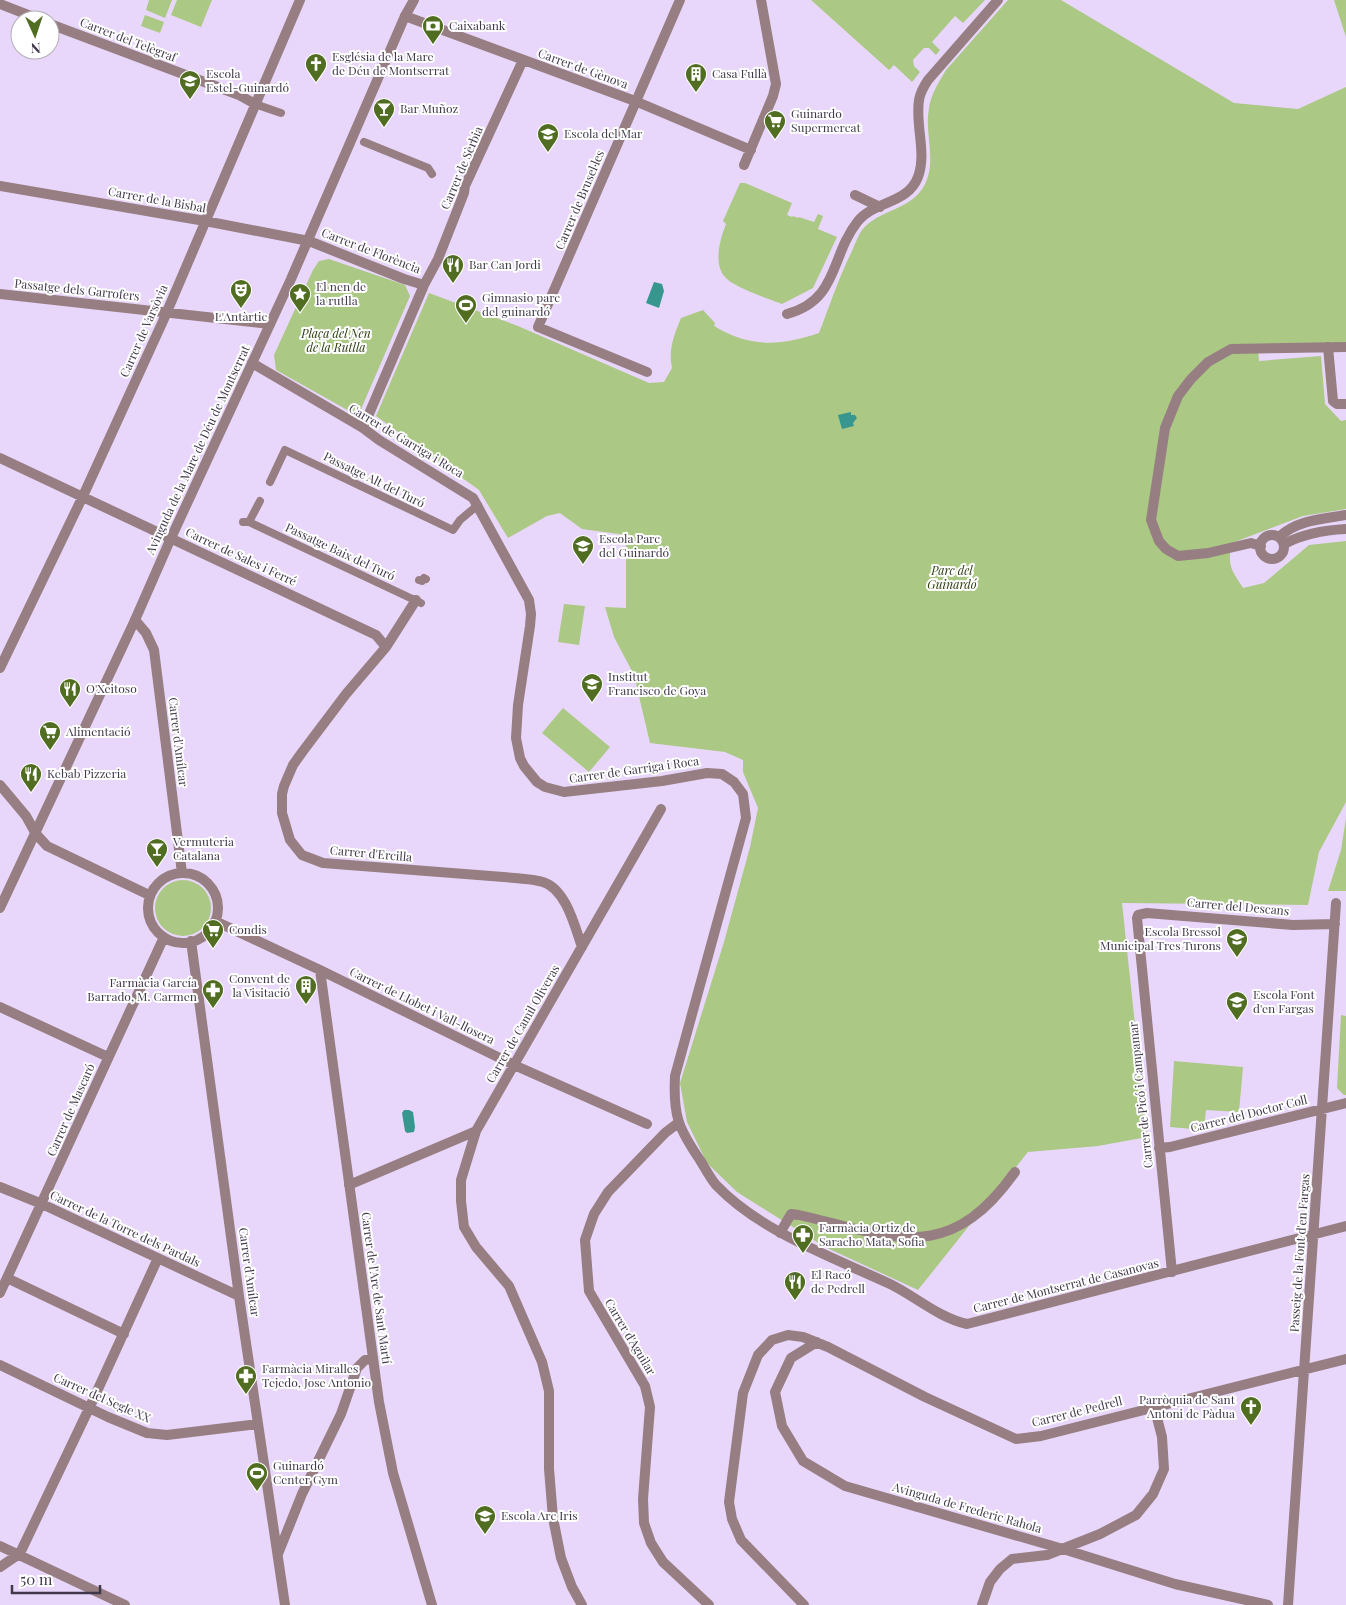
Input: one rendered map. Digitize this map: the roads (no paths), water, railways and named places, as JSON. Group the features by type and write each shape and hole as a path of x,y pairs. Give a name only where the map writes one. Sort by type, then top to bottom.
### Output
{"street":[{"name":"Carrer de Varsòvia","path":"0,668 83,496 166,312 300,0"},
{"name":"Avinguda de la Mare de Déu de Montserrat","path":"0,908 135,620 308,241 405,16 414,0"},
{"name":"Carrer de Brusel·les","path":"646,372 538,327 680,0"},
{"path":"744,165 773,96 776,84 760,0"},
{"path":"787,314 806,308 818,299 857,222 869,211 902,196 911,188 919,175 921,151 919,100 923,88 933,73 998,0"},
{"path":"0,4 15,10"},
{"name":"Carrer de Gènova","path":"405,16 635,101 751,150"},
{"name":"Carrer del Telègraf","path":"60,28 239,95 255,104 281,112"},
{"name":"Carrer de Sèrbia","path":"363,428 424,285 438,259 464,194 465,186 523,60"},
{"path":"364,142 428,168 432,174"},
{"name":"Carrer de la Bisbal","path":"0,186 205,221 308,241"},
{"path":"855,195 880,207"},
{"name":"Carrer de Florència","path":"308,241 424,285"},
{"name":"Passatge dels Garrofers","path":"0,294 270,324"},
{"path":"1328,347 1334,401 1336,404 1346,404"},
{"path":"1260,546 1251,543 1208,553 1178,556 1166,549 1159,541 1151,520 1165,428 1178,396 1208,362 1232,349 1346,347"},
{"name":"Carrer de Garriga i Roca","path":"252,363 363,428 379,440 463,490 478,505 529,600 531,620 518,705 516,738 520,758 537,782 545,787 564,792 662,781 707,773 722,774 734,782 743,794 746,818 675,1076 674,1100 678,1123"},
{"name":"Passatge Alt del Turó","path":"270,482 285,450 453,530 460,520 478,505"},
{"name":"Carrer de Sales i Ferré","path":"0,458 376,635 386,647"},
{"name":"Passatge Baix del Turó","path":"260,501 246,522 419,601"},
{"path":"1346,515 1302,522 1285,530 1281,540 1283,553 1274,559 1265,556 1260,546 1262,540 1267,536 1273,535 1281,540 1294,539 1326,530 1346,529"},
{"name":"Carrer d'Ercilla","path":"419,601 386,647 346,694 294,765 282,794 282,813 290,840 302,855 323,863 515,878 544,882 559,894 569,911 582,947"},
{"name":"Carrer d'Amílcar","path":"135,620 146,633 154,650 182,873"},
{"path":"0,785 26,816 36,834 47,846 149,895"},
{"name":"Carrer de Camil Oliveras","path":"582,1605 572,1587 561,1558 553,1518 549,1469 549,1391 542,1362 509,1286 476,1247 464,1227 461,1180 476,1131 661,809"},
{"path":"182,873 192,874 209,884 217,902 217,912 215,921 205,934 191,941 172,941 156,931 151,922 148,902 149,895 153,888 164,878 182,873"},
{"name":"Passeig de la Font d'en Fargas","path":"1288,1605 1336,903"},
{"name":"Carrer del Descans","path":"1138,915 1147,912 1294,925 1335,924"},
{"name":"Carrer de Picó i Campamar","path":"1138,915 1136,922 1172,1272"},
{"name":"Carrer de Llobet i Vall-llosera","path":"215,921 514,1065 647,1124"},
{"name":"Carrer de Mascaró","path":"0,1293 164,937"},
{"name":"Carrer d'Amílcar","path":"191,941 239,1296 285,1605"},
{"name":"Carrer de l'Arc de Sant Martí","path":"320,970 372,1358 393,1473 432,1605"},
{"path":"0,1006 108,1057"},
{"name":"Carrer del Doctor Coll","path":"1159,1148 1170,1147 1346,1102"},
{"name":"Carrer de Montserrat de Casanovas","path":"678,1123 715,1184 746,1212 780,1233 903,1290 945,1316 967,1324 1346,1226"},
{"name":"Carrer d'Aguilar","path":"678,1123 665,1133 608,1192 594,1214 585,1240 589,1292 645,1386 650,1407 643,1499 644,1523 651,1543 663,1562 709,1605"},
{"path":"349,1185 476,1131"},
{"path":"780,1233 791,1214 891,1236 916,1238 938,1234 958,1226 976,1214 1000,1192 1015,1172"},
{"name":"Carrer de la Torre dels Pardals","path":"0,1187 42,1204 239,1296"},
{"path":"0,1567 19,1554 124,1334 158,1258"},
{"path":"7,1278 124,1334"},
{"name":"Carrer de Pedrell","path":"804,1605 741,1540 732,1519 729,1502 743,1393 758,1355 772,1340 788,1336 803,1337 817,1342 925,1397 1016,1439 1041,1436 1346,1359"},
{"name":"Avinguda de Frederic Rahola","path":"817,1342 791,1358 775,1392 782,1426 803,1461 845,1486 1063,1549 1175,1584 1268,1605"},
{"path":"278,1554 302,1494 341,1414 357,1368 365,1360 372,1358"},
{"name":"Carrer del Segle XX","path":"0,1365 108,1417 147,1433 168,1435 258,1424"},
{"path":"982,1605 990,1582 1000,1569 1012,1560 1047,1554 1063,1549 1100,1534 1136,1516 1153,1494 1164,1469 1162,1437 1154,1406"},
{"path":"0,1546 125,1605"}],"place":[{"name":"Caixabank","path":"433,45"},
{"name":"Església de la Mare de Déu de Montserrat","path":"316,83"},
{"name":"Casa Fullà","path":"696,93"},
{"name":"Escola Estel-Guinardó","path":"190,100"},
{"name":"Bar Muñoz","path":"384,128"},
{"name":"Guinardo Supermercat","path":"775,140"},
{"name":"Escola del Mar","path":"548,153"},
{"name":"Bar Can Jordi","path":"453,284"},
{"name":"L'Antàrtic","path":"241,309"},
{"name":"El nen de la rutlla","path":"300,313"},
{"name":"Gimnasio parc del guinardó","path":"466,324"},
{"name":"Escola Parc del Guinardó","path":"583,565"},
{"name":"Institut Francisco de Goya","path":"592,703"},
{"name":"O'Xeitoso","path":"70,708"},
{"name":"Alimentació","path":"50,751"},
{"name":"Kebab Pizzeria","path":"31,793"},
{"name":"Vermuteria Catalana","path":"157,868"},
{"name":"Condis","path":"213,949"},
{"name":"Escola Bressol Municipal Tres Turons","path":"1237,958"},
{"name":"Convent de la Visitació","path":"306,1005"},
{"name":"Farmàcia García Barrado, M. Carmen","path":"213,1009"},
{"name":"Escola Font d'en Fargas","path":"1237,1021"},
{"name":"Farmàcia Ortiz de Saracho Mata, Sofia","path":"803,1254"},
{"name":"El Racó de Pedrell","path":"795,1301"},
{"name":"Farmàcia Miralles Tejedo, Jose Antonio","path":"246,1395"},
{"name":"Parròquia de Sant Antoni de Pàdua","path":"1251,1426"},
{"name":"Guinardó Center Gym","path":"257,1492"},
{"name":"Escola Arc Iris","path":"485,1535"}],"park label":[{"name":"Plaça del Nen de la Rutlla","path":"336,341"},
{"name":"Parc del Guinardó","path":"952,578"}]}
